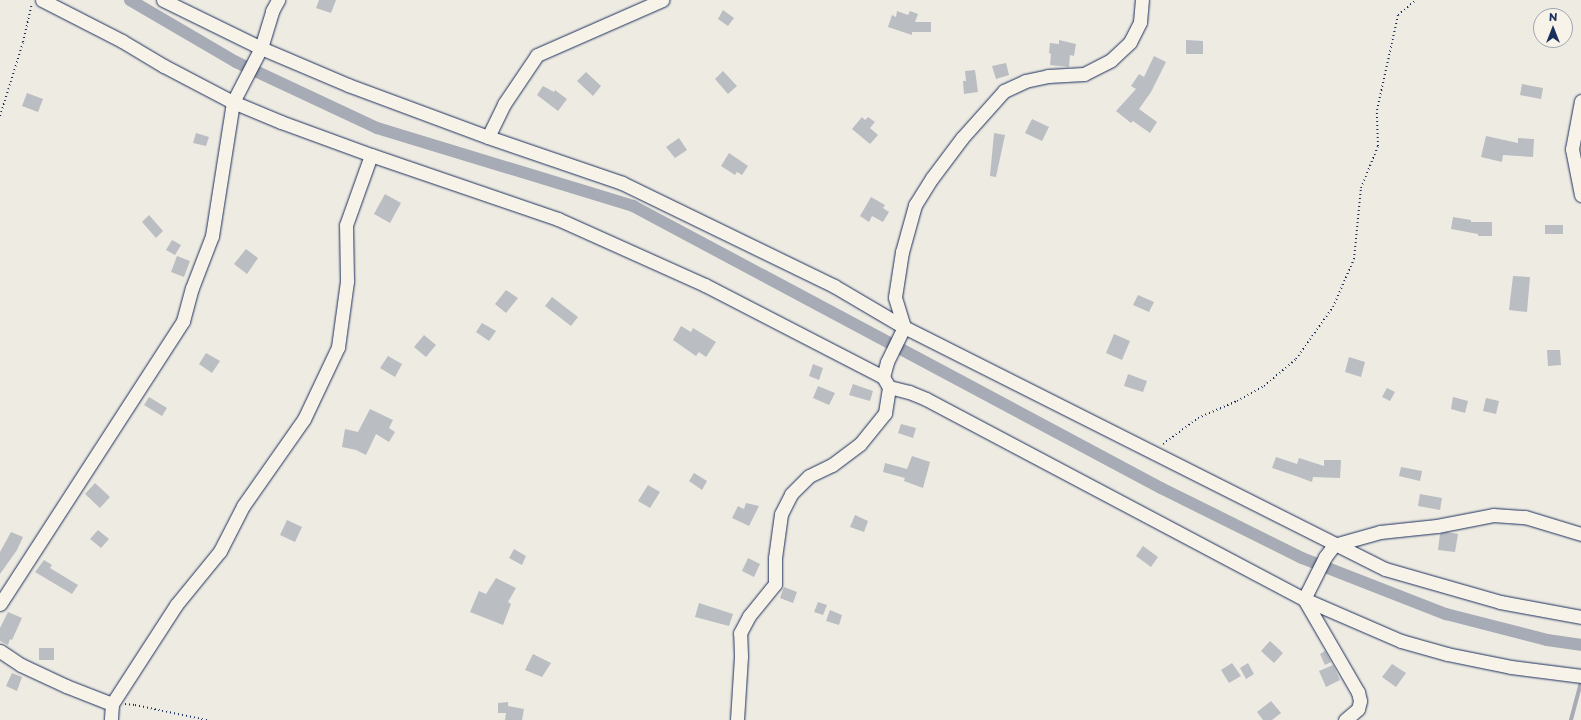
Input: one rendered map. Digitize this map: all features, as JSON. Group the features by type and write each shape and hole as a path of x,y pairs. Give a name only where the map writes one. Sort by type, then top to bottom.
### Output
{"street":[{"path":"42,0 122,41 233,102 281,122 371,155 558,219 705,285 886,382 926,399 1306,594 1402,641 1439,652 1511,667 1581,676"},
{"path":"163,0 261,48 348,85 488,137 622,183 834,286 904,327 1151,453 1385,569 1500,602 1581,617"},
{"path":"0,604 183,321 192,288 212,236 233,102 261,48 272,11 278,0"},
{"path":"488,137 504,104 537,55 662,0"},
{"path":"737,720 741,656 740,633 749,616 775,584 776,558 781,514 791,494 809,476 832,465 860,444 885,413 887,362 904,327 895,297 902,252 914,205 962,138 1004,91 1025,81 1048,76 1084,74 1111,60 1130,42 1140,22 1142,0"},
{"path":"1581,101 1572,149 1581,195"},
{"path":"111,720 112,704 176,605 220,551 243,506 304,419 338,347 347,281 346,225 371,155"},
{"path":"1306,594 1334,544 1380,532 1437,526 1493,515 1525,517 1581,534"},
{"path":"1306,594 1358,692 1360,700 1358,709 1345,720"},
{"path":"0,651 21,665 66,686 112,704"}],"path":[{"path":"0,116 23,42 33,0"},
{"path":"1151,453 1198,418 1236,401 1264,386 1296,359 1333,307 1354,259 1361,188 1378,146 1377,110 1398,15 1416,0"},
{"path":"112,704 135,705 206,720"}],"building":[{"path":"319,0 336,0 331,13 316,8"},
{"path":"723,10 734,18 728,26 718,19"},
{"path":"897,11 908,15 910,11 918,14 915,22 931,22 931,32 912,32 912,35 888,27 892,15 896,17"},
{"path":"1059,40 1076,44 1074,56 1070,55 1069,67 1050,65 1050,43 1059,44"},
{"path":"1186,40 1203,41 1203,54 1186,54"},
{"path":"1154,56 1166,62 1151,92 1139,109 1157,122 1150,133 1133,121 1131,123 1116,111 1136,89 1131,86 1139,74 1144,77"},
{"path":"1006,63 1009,75 996,79 992,66"},
{"path":"975,70 978,92 964,94 963,81 966,81 965,71"},
{"path":"723,71 737,86 728,94 715,79"},
{"path":"586,72 601,86 593,96 577,81"},
{"path":"1522,84 1543,88 1541,99 1520,95"},
{"path":"543,86 554,92 555,90 567,99 558,111 537,95"},
{"path":"27,93 43,99 38,112 22,106"},
{"path":"862,117 865,120 868,117 875,122 870,128 878,135 870,144 852,129"},
{"path":"1032,119 1049,127 1042,141 1025,133"},
{"path":"196,133 209,137 206,146 193,143"},
{"path":"994,133 1005,135 996,177 990,176"},
{"path":"1486,136 1518,143 1518,138 1534,139 1533,157 1503,155 1502,162 1481,157"},
{"path":"679,138 687,150 675,158 666,147"},
{"path":"729,153 748,166 742,175 737,172 735,175 721,166"},
{"path":"385,194 401,203 390,223 374,214"},
{"path":"871,197 885,205 883,208 889,212 883,222 872,216 869,222 860,216"},
{"path":"149,215 163,231 156,238 142,222"},
{"path":"1453,217 1471,220 1471,222 1492,222 1492,236 1478,236 1478,234 1451,229"},
{"path":"1545,225 1563,225 1563,234 1545,234"},
{"path":"172,240 181,245 175,255 166,250"},
{"path":"246,249 258,258 247,274 234,264"},
{"path":"177,256 190,261 184,277 171,272"},
{"path":"1513,276 1530,277 1527,312 1509,310"},
{"path":"506,290 518,298 506,313 495,304"},
{"path":"1138,295 1154,302 1149,312 1133,305"},
{"path":"552,297 578,317 571,326 545,306"},
{"path":"482,323 496,331 489,341 476,332"},
{"path":"681,326 691,332 693,328 716,342 706,357 699,352 696,356 673,340"},
{"path":"1114,334 1130,341 1122,360 1106,353"},
{"path":"424,335 436,345 426,357 414,347"},
{"path":"1547,350 1560,350 1561,365 1548,366"},
{"path":"206,353 220,361 212,373 199,364"},
{"path":"388,356 402,364 395,377 380,368"},
{"path":"1349,357 1365,362 1361,377 1345,372"},
{"path":"813,364 823,368 819,380 809,376"},
{"path":"1128,374 1147,381 1143,392 1124,386"},
{"path":"853,384 873,391 870,401 849,395"},
{"path":"818,386 835,393 829,405 813,398"},
{"path":"1387,388 1395,392 1390,401 1382,397"},
{"path":"149,397 167,408 162,416 144,405"},
{"path":"1453,397 1468,401 1465,413 1451,409"},
{"path":"1486,398 1499,401 1496,414 1483,411"},
{"path":"370,409 393,420 389,428 395,432 389,442 376,434 366,455 356,450 342,447 345,429 358,432"},
{"path":"901,424 916,428 913,438 898,433"},
{"path":"912,456 930,462 923,488 904,481 905,478 883,472 885,463 907,469"},
{"path":"1276,457 1297,464 1299,458 1324,466 1324,460 1341,460 1340,478 1313,477 1312,482 1272,468"},
{"path":"1401,467 1422,471 1420,481 1399,476"},
{"path":"694,473 707,481 702,490 689,481"},
{"path":"95,483 110,497 100,508 85,494"},
{"path":"648,485 660,492 650,508 638,501"},
{"path":"1420,494 1442,498 1440,510 1418,506"},
{"path":"746,503 759,506 749,526 732,518 738,506 744,509"},
{"path":"855,515 868,521 864,532 850,527"},
{"path":"287,520 302,527 295,542 280,535"},
{"path":"98,530 109,539 101,548 90,539"},
{"path":"11,532 23,537 17,550 0,574 0,552"},
{"path":"1446,532 1458,534 1455,552 1438,550 1440,534"},
{"path":"1143,546 1158,557 1151,567 1136,556"},
{"path":"514,549 526,556 522,565 509,558"},
{"path":"748,558 760,564 754,577 742,571"},
{"path":"44,560 52,565 50,568 78,585 72,594 35,572"},
{"path":"496,578 516,588 508,602 511,604 503,625 470,612 479,591 486,594"},
{"path":"784,587 797,592 793,603 780,598"},
{"path":"818,602 827,605 823,615 814,612"},
{"path":"699,603 733,614 729,626 695,617"},
{"path":"830,610 842,615 839,625 826,621"},
{"path":"8,612 22,618 12,640 10,639 8,645 0,641 0,628"},
{"path":"1270,641 1283,653 1274,663 1261,651"},
{"path":"39,648 54,648 54,660 39,660"},
{"path":"1325,651 1331,662 1325,665 1320,654"},
{"path":"533,654 551,663 542,677 525,670"},
{"path":"1232,663 1241,676 1229,683 1221,670"},
{"path":"1248,663 1254,674 1246,679 1240,668"},
{"path":"1392,664 1406,673 1396,687 1382,677"},
{"path":"1333,665 1340,680 1326,687 1319,671"},
{"path":"12,673 22,677 17,691 6,686"},
{"path":"1271,701 1281,713 1272,720 1263,720 1257,712"},
{"path":"508,702 508,706 524,709 522,720 505,720 506,713 498,713 498,703"}],"waterway":[{"path":"130,0 236,62 377,128 633,206 1161,488 1302,558 1446,614 1547,640 1581,645"},
{"path":"1571,720 1581,683"}]}
